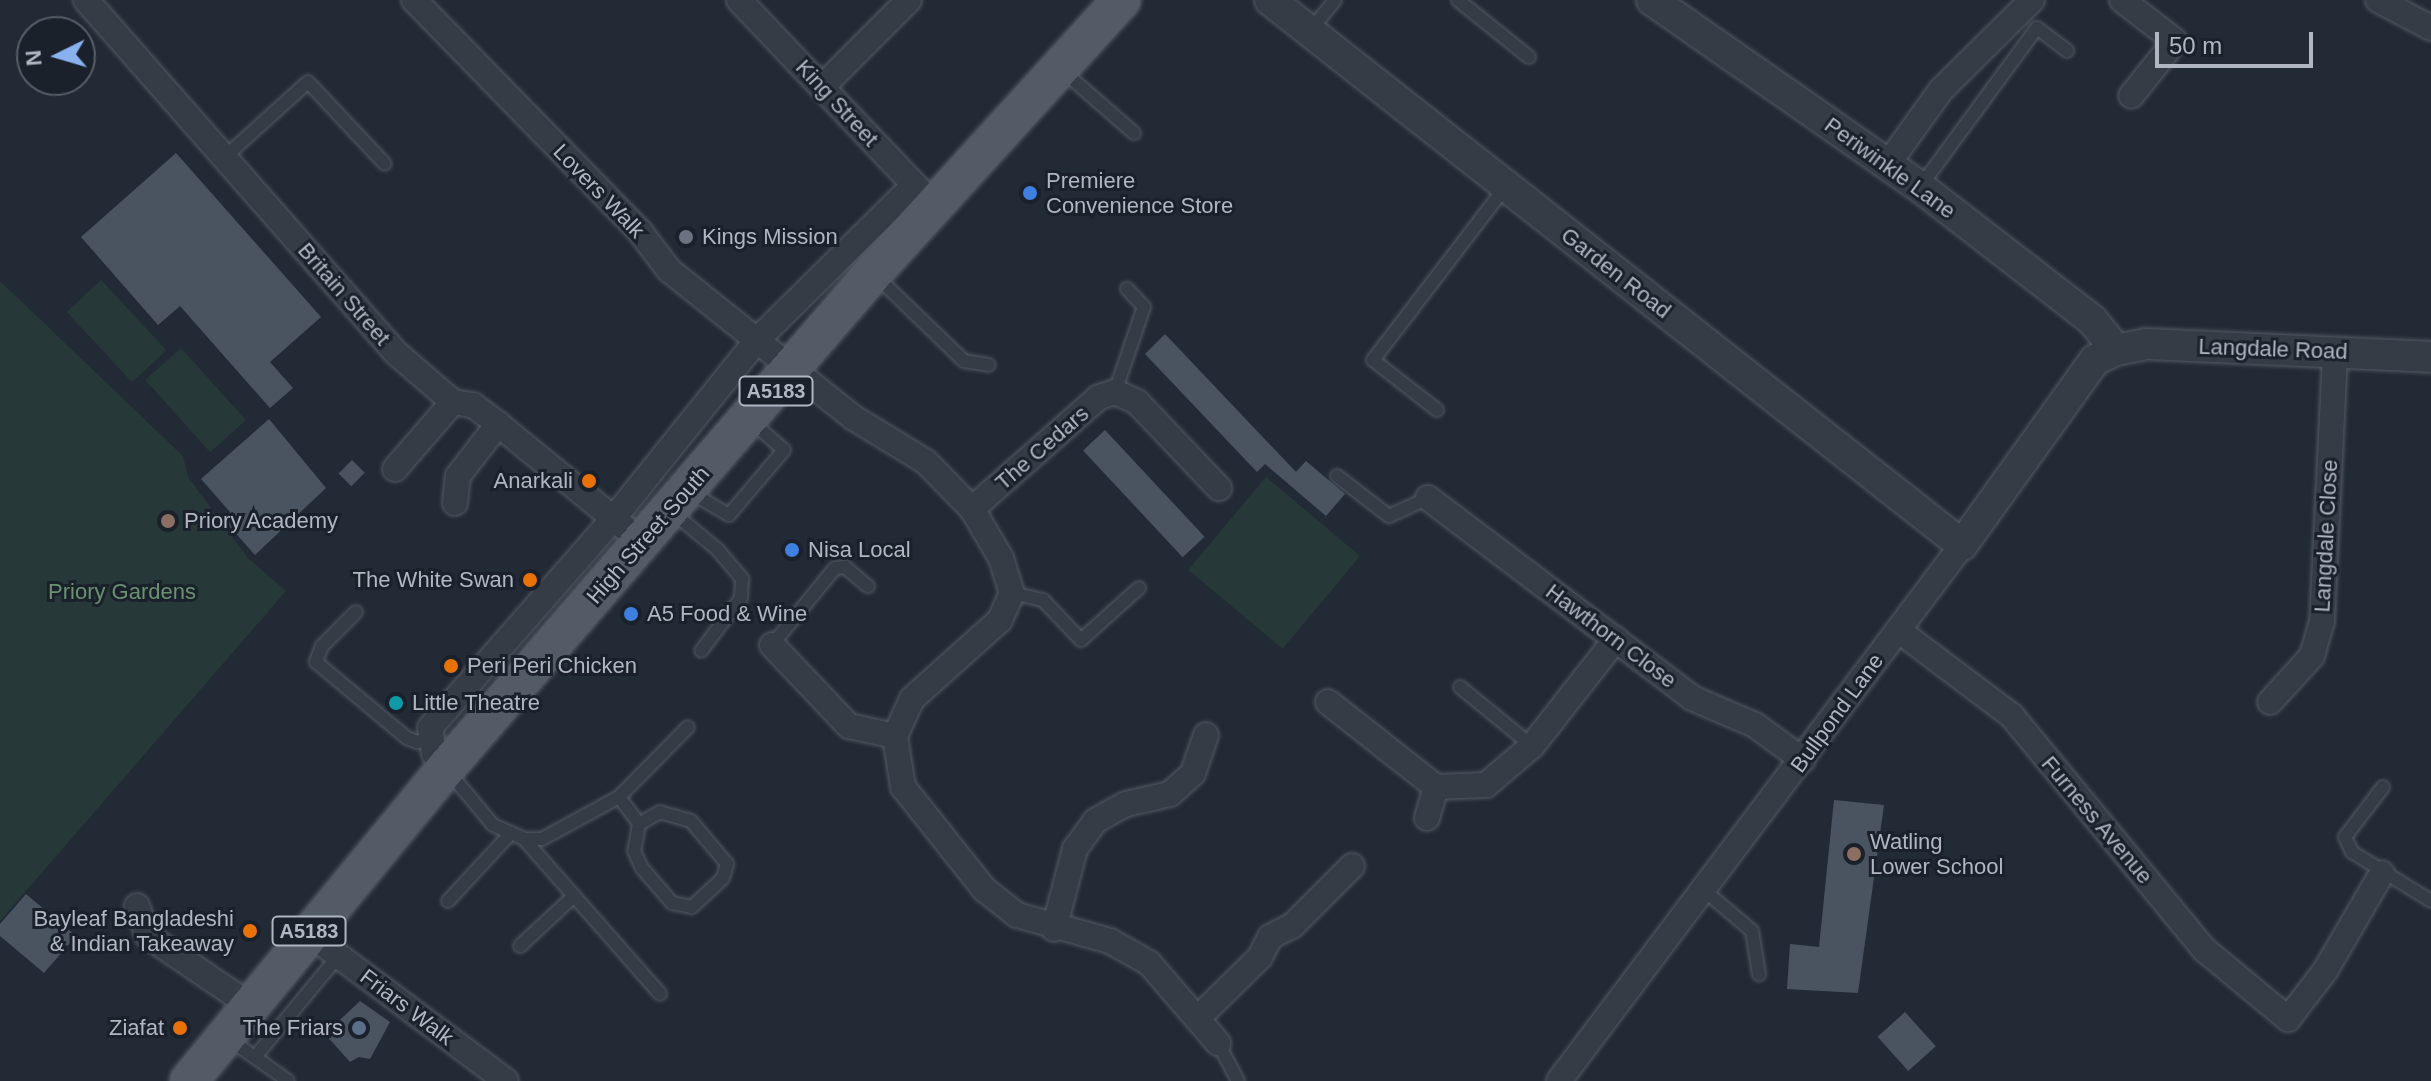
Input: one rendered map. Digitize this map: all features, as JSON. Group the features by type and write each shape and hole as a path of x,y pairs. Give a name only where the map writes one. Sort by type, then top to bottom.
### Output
{"main road":[{"name":"High Street South","path":"199,1078 240,1047 251,1006 308,933 438,753 628,530 678,500 796,367 873,273 924,195 1059,67 1121,0"}],"street":[{"name":"Britain Street","path":"86,0 395,352 453,402 473,405 498,424 628,530"},
{"name":"Lovers Walk","path":"414,0 641,233 669,270 796,367 854,418 926,462 972,509 1001,558 1012,593"},
{"name":"King Street","path":"739,0 924,195"},
{"name":"Garden Road","path":"1270,0 1962,545"},
{"name":"Periwinkle Lane","path":"1652,0 1920,187 2090,318 2116,350"},
{"path":"1888,164 1941,90 2032,0"},
{"path":"2122,0 2175,41 2131,96"},
{"path":"2378,0 2431,28"},
{"path":"822,87 902,3"},
{"path":"628,530 757,340 924,195"},
{"name":"Langdale Road","path":"2116,350 2146,344 2431,357"},
{"name":"Bullpond Lane","path":"1559,1081 1803,760 2095,360 2116,350"},
{"name":"Langdale Close","path":"2270,702 2312,656 2322,621 2335,352"},
{"path":"1115,392 1137,402 1219,488"},
{"name":"The Cedars","path":"972,509 1099,397 1115,392"},
{"path":"395,469 453,402"},
{"path":"455,503 458,476 498,424"},
{"name":"Hawthorn Close","path":"1428,498 1692,698 1755,725 1803,760"},
{"path":"1012,593 1000,620 912,699 895,736 903,787 985,890 1017,915 1054,929 1110,941 1149,963 1218,1043"},
{"name":"Furness Avenue","path":"1898,630 2011,715 2205,950 2295,1025 2382,873"},
{"path":"1328,702 1436,787 1486,785 1532,746 1616,639"},
{"path":"772,645 849,726 895,736"},
{"path":"1054,929 1075,849 1095,821 1126,804 1170,794 1193,773 1206,735"},
{"path":"1427,818 1436,787"},
{"path":"1198,1018 1260,957 1270,937 1292,926 1352,866"},
{"path":"137,906 148,936 251,1006"},
{"name":"Friars Walk","path":"308,933 506,1081"}],"lane":[{"path":"1309,32 1335,0"},
{"path":"1458,0 1529,57"},
{"path":"1920,187 2037,28 2067,51"},
{"path":"1059,67 1134,133"},
{"path":"226,156 308,82 385,164"},
{"path":"1437,410 1373,360 1506,186"},
{"path":"873,273 964,361 989,365"},
{"path":"1115,392 1144,307 1127,289"},
{"path":"1337,476 1389,516 1428,498"},
{"path":"678,500 742,579 741,598 701,651"},
{"path":"772,645 835,568 845,567 868,586"},
{"path":"1012,593 1043,600 1081,640 1139,588"},
{"path":"356,612 322,646 316,662 407,738 438,753 493,825 524,839 660,994"},
{"path":"1460,687 1532,746"},
{"path":"524,839 542,839 579,823 619,797 688,727"},
{"path":"2383,787 2345,837 2352,852 2431,901"},
{"path":"619,797 639,824 634,851 642,868 672,903 692,907 723,878 727,864 691,821 660,812 639,824"},
{"path":"448,901 511,833"},
{"path":"1705,891 1752,931 1759,974"},
{"path":"520,946 574,896"},
{"path":"288,1081 240,1047 339,955"},
{"path":"1218,1043 1238,1081"}],"green space":[{"path":"101,280 166,350 132,382 67,312"},
{"name":"Priory Gardens","path":"0,281 183,456 188,477 248,558 286,591 0,921"},
{"path":"181,348 246,420 210,452 145,380"},
{"path":"1266,477 1360,556 1282,649 1188,570"}],"building":[{"path":"176,153 321,317 270,362 293,388 270,408 180,306 158,325 81,237"},
{"path":"1165,334 1296,472 1306,461 1345,494 1326,516 1265,464 1257,472 1145,354"},
{"path":"269,419 326,488 255,555 222,518 230,512 201,479"},
{"path":"1105,430 1205,537 1183,557 1083,450"},
{"path":"352,460 365,473 351,486 339,473"},
{"path":"1834,800 1884,805 1858,993 1787,989 1790,944 1819,947"},
{"path":"26,894 76,936 44,973 0,936 0,924"},
{"name":"The Friars","path":"360,1001 390,1022 370,1059 359,1057 350,1062 325,1034"},
{"path":"1905,1012 1936,1046 1908,1071 1878,1037"}],"place":[{"name":"Premiere Convenience Store","path":"1030,193"},
{"name":"Kings Mission","path":"686,237"},
{"name":"Anarkali","path":"589,481"},
{"name":"Priory Academy","path":"168,521"},
{"name":"Nisa Local","path":"792,550"},
{"name":"The White Swan","path":"530,580"},
{"name":"A5 Food & Wine","path":"631,614"},
{"name":"Peri Peri Chicken","path":"451,666"},
{"name":"Little Theatre","path":"396,703"},
{"name":"Watling Lower School","path":"1854,854"},
{"name":"Bayleaf Bangladeshi & Indian Takeaway","path":"250,931"},
{"name":"Ziafat","path":"180,1028"},
{"name":"The Friars","path":"359,1028"}]}
